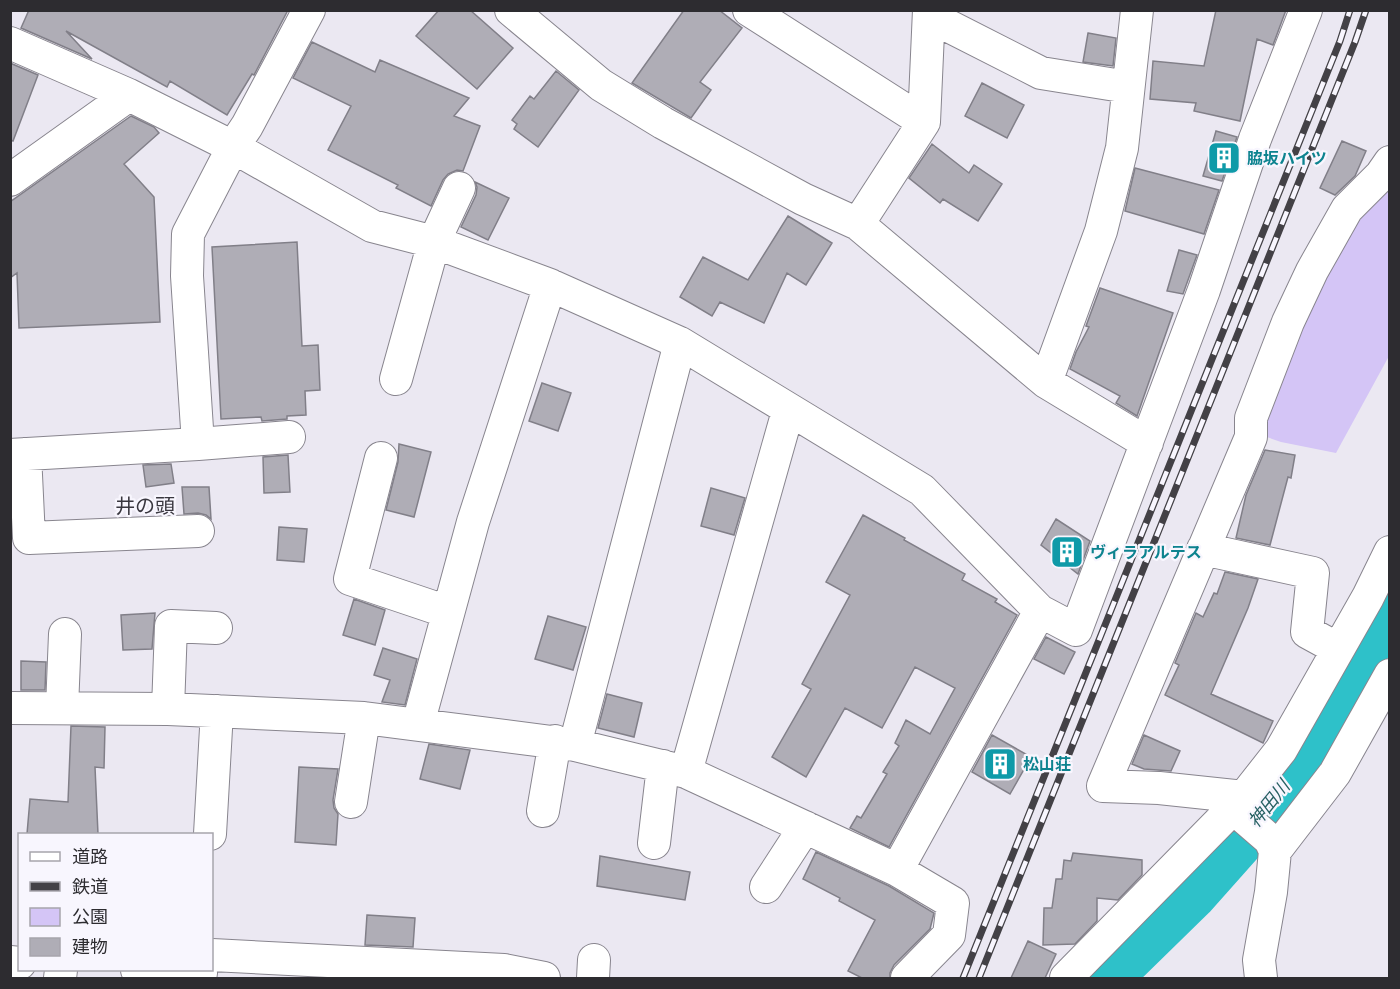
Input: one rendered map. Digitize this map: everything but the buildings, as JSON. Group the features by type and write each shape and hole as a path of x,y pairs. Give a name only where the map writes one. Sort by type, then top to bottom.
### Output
{"street":[{"path":"198,444 188,276 188,234 232,147 247,126 309,10"},
{"path":"511,10 601,85 663,123 803,199 858,224 1046,382 1147,443"},
{"path":"749,10 924,122"},
{"path":"1046,382 1101,231 1122,148 1137,10"},
{"path":"10,43 129,95 232,147 372,226 434,242 550,285 680,344 922,490 1040,611 1076,630 1204,290 1256,139 1306,10"},
{"path":"858,224 924,122 929,13 1041,73 1128,87"},
{"path":"10,180 129,95"},
{"path":"1273,846 1238,802 1159,788 1103,786 1251,438 1251,418 1288,322 1312,271 1347,209 1381,175 1389,162"},
{"path":"396,379 434,242 459,188"},
{"path":"418,724 472,522 550,285"},
{"path":"543,810 565,743 680,344"},
{"path":"654,843 674,769 788,411"},
{"path":"198,531 29,538 18,454 198,444 289,436"},
{"path":"381,458 350,579 448,612"},
{"path":"1203,549 1313,573 1307,632 1338,650"},
{"path":"1066,978 1238,802 1281,750 1368,597 1389,552"},
{"path":"897,870 1040,611"},
{"path":"168,709 171,626 216,628"},
{"path":"62,708 65,634"},
{"path":"1261,978 1259,960 1271,892 1273,846 1335,773 1389,675"},
{"path":"10,708 168,709 364,718 565,743 674,769 897,870 953,903 950,935 907,978"},
{"path":"210,833 217,711"},
{"path":"351,802 364,718"},
{"path":"766,887 805,827"},
{"path":"213,969 504,970 544,978"}],"green space":[{"path":"1389,175 1389,356 1336,453 1281,442 1261,435 1326,260"}],"waterway":[{"name":"神田川","path":"1105,978 1191,894 1278,796 1321,731 1390,597"}],"railway":[{"path":"963,978 1340,41 1350,10"},
{"path":"979,978 1366,10"}],"place":[{"name":"脇坂ハイツ","path":"1224,158"},
{"name":"ヴィラアルテス","path":"1067,552"},
{"name":"松山荘","path":"1000,764"}],"district":[{"name":"井の頭","path":"145,506"}]}
